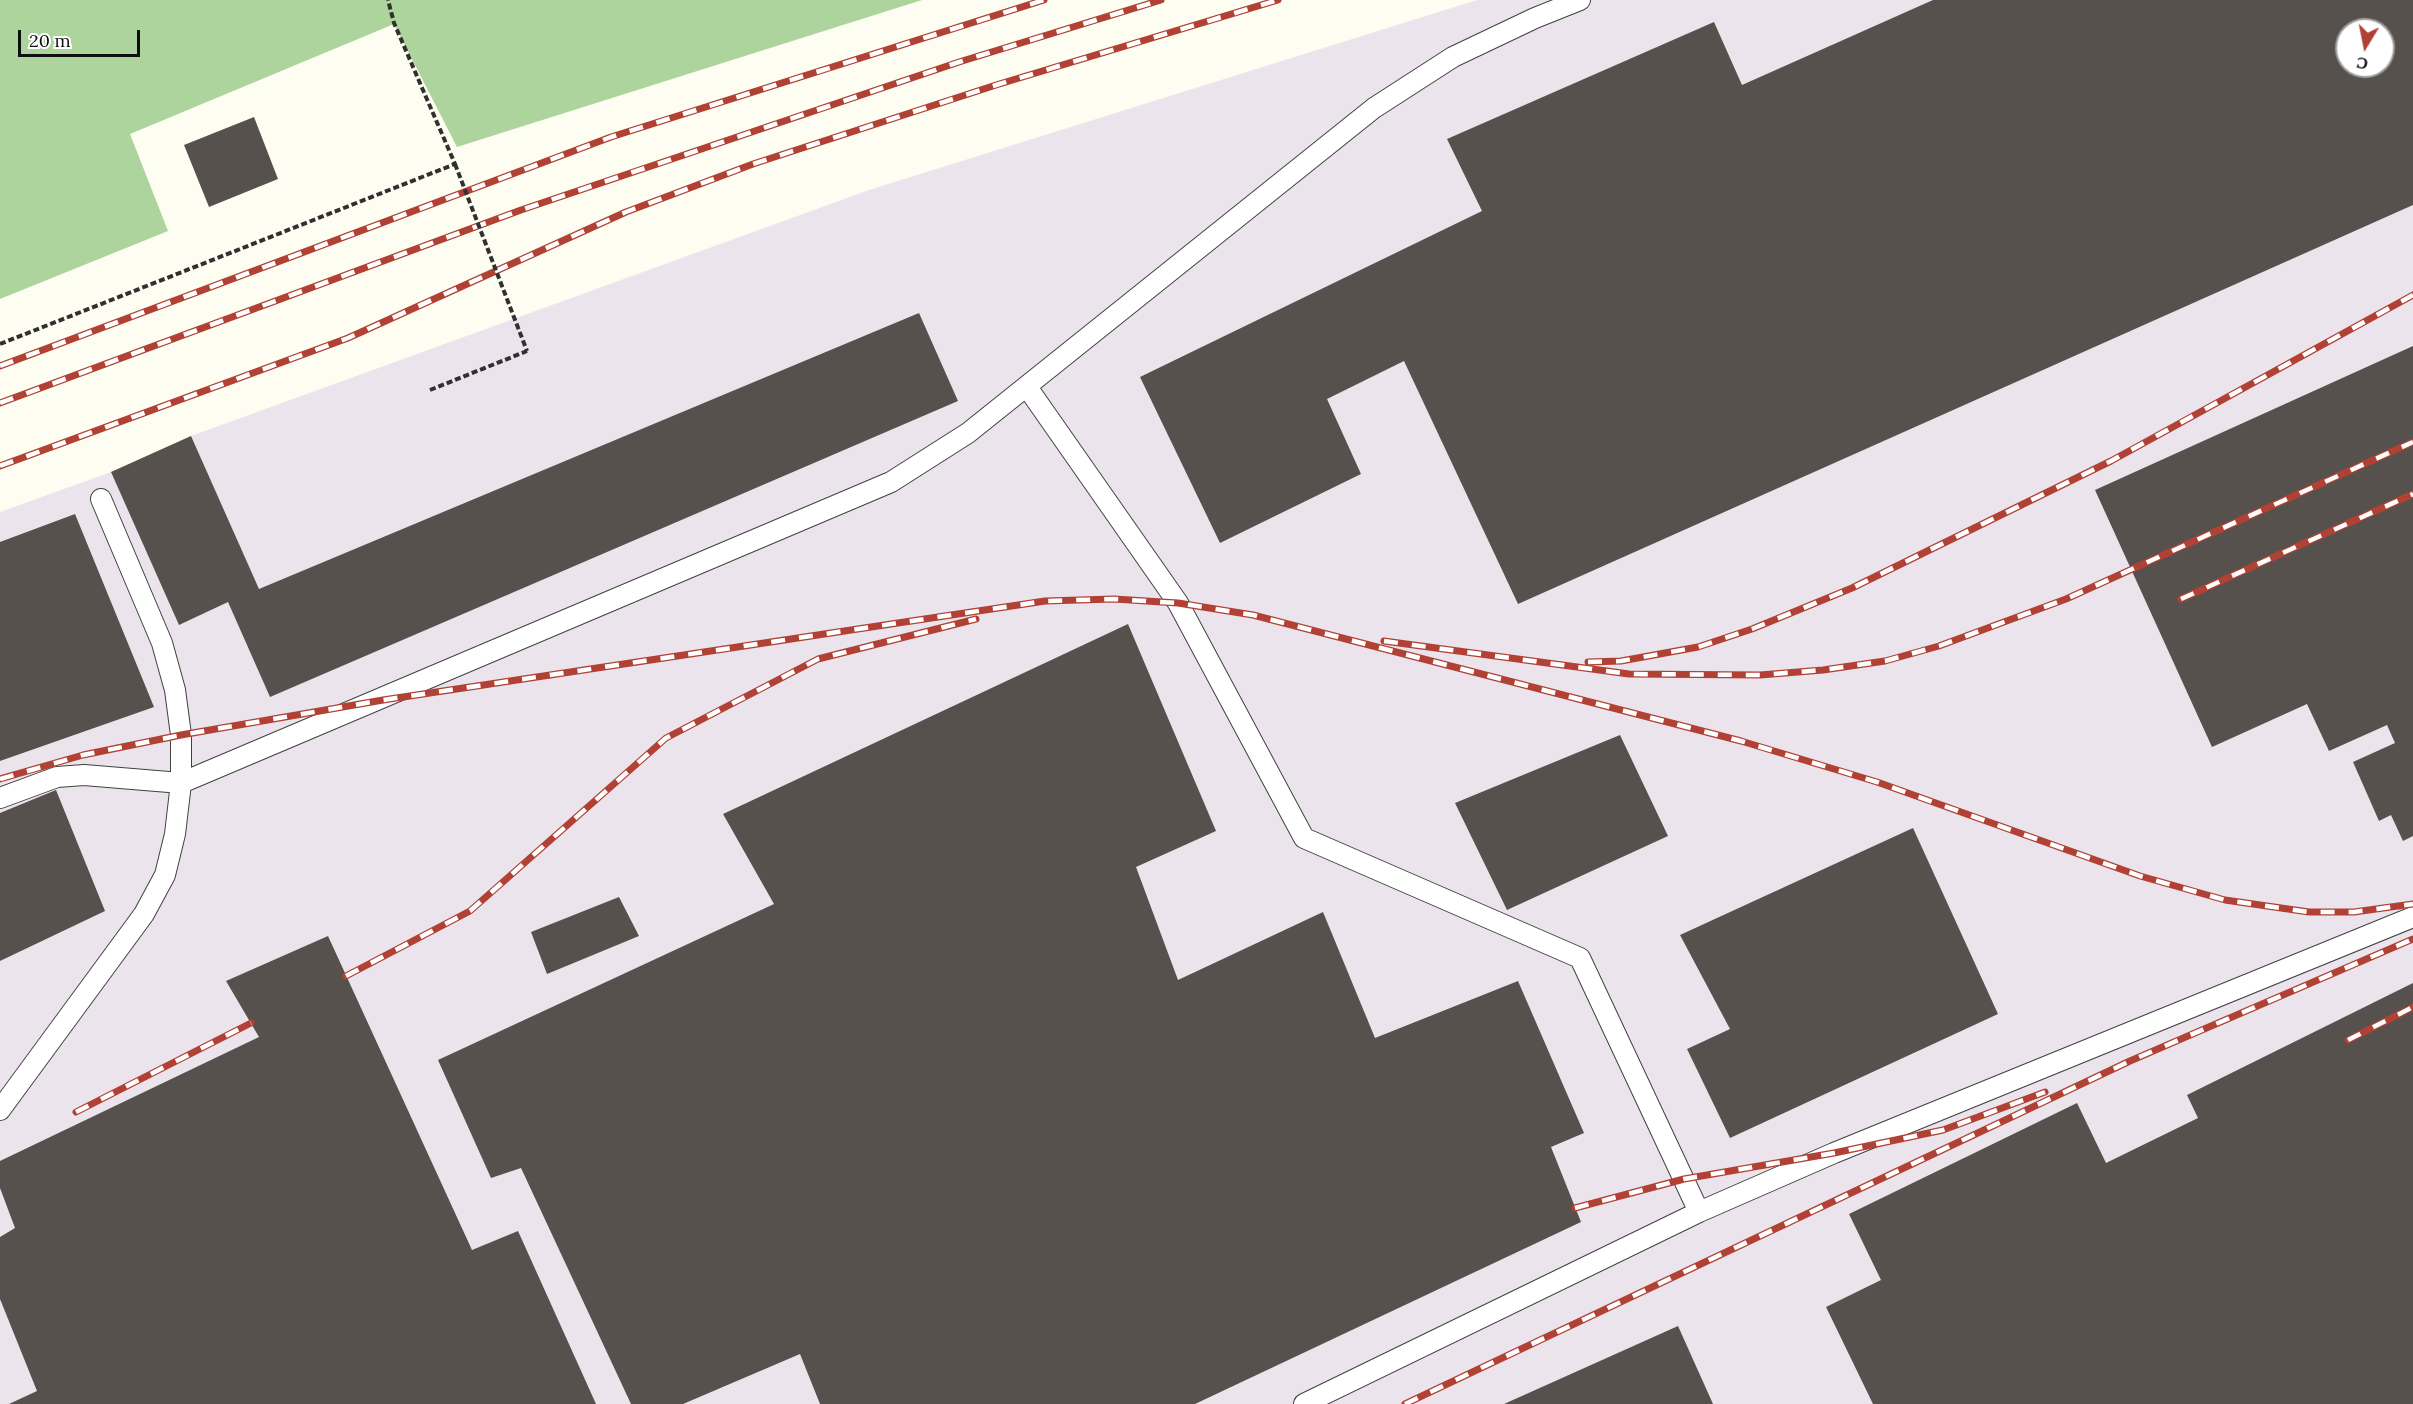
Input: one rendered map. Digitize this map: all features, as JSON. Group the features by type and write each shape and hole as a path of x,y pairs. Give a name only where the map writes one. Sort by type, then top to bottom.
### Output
{"lane":[{"path":"0,798 57,777 84,775 181,783 383,700 891,482 968,433 1374,108 1453,57 1535,18 1580,0"},
{"path":"1027,387 1178,603 1305,838 1580,958 1699,1212"},
{"path":"0,1110 144,914 165,875 175,834 181,783 181,735 175,690 162,643 101,499"},
{"path":"1304,1404 1699,1212 1834,1153 2413,917"}],"path":[{"path":"388,0 394,23 455,164 527,351 430,390"},
{"path":"0,344 455,164"}],"shaded area":[{"path":"1477,0 2413,0 2413,1404 0,1404 0,512 111,472 191,436 869,190"}],"green space":[{"path":"0,0 922,0 457,147 394,24 130,134 168,231 0,299"}],"building":[{"path":"1933,0 2413,0 2413,205 1518,604 1404,361 1327,399 1361,474 1220,543 1140,377 1482,211 1447,139 1714,22 1742,85"},
{"path":"254,117 278,179 209,207 184,145"},
{"path":"919,313 958,401 270,697 228,602 179,625 111,472 191,436 259,589"},
{"path":"2413,346 2413,836 2403,841 2391,815 2379,821 2353,762 2395,743 2387,725 2329,751 2307,704 2212,747 2095,490"},
{"path":"75,514 154,707 0,761 0,542"},
{"path":"1128,624 1216,831 1136,867 1178,980 1323,912 1375,1038 1518,981 1584,1133 1551,1147 1581,1222 1195,1404 820,1404 800,1354 683,1404 631,1404 521,1168 491,1178 438,1060 774,904 723,814"},
{"path":"1620,735 1668,836 1507,910 1455,803"},
{"path":"56,790 105,911 0,961 0,813"},
{"path":"1913,828 1998,1014 1730,1138 1687,1049 1730,1029 1680,935"},
{"path":"619,897 639,936 547,974 531,932"},
{"path":"328,936 472,1250 518,1231 596,1404 9,1404 37,1391 0,1299 0,1237 15,1228 0,1188 0,1161 259,1037 226,981"},
{"path":"2413,983 2413,1404 1873,1404 1826,1307 1881,1280 1849,1214 2077,1103 2106,1163 2198,1118 2187,1095"},
{"path":"1678,1326 1713,1404 1504,1404"}],"railway":[{"path":"0,366 611,137 1044,0"},
{"path":"0,403 521,210 959,62 1161,0"},
{"path":"0,466 348,338 626,212 753,164 996,85 1278,0"},
{"path":"1588,662 1621,661 1698,647 1752,629 1852,588 2111,461 2413,295"},
{"path":"1384,641 1629,674 1760,675 1823,670 1885,661 1939,646 2066,599 2413,442"},
{"path":"2181,599 2413,494"},
{"path":"0,779 83,755 181,735 383,700 1045,601 1114,599 1178,603 1253,615 1741,741 1877,782 2140,876 2225,900 2309,912 2354,912 2413,904"},
{"path":"346,976 470,911 666,738 818,659 976,619"},
{"path":"1405,1404 2130,1061 2413,939"},
{"path":"2348,1040 2413,1007"},
{"path":"76,1112 251,1023"},
{"path":"1575,1208 1684,1179 1834,1153 1943,1130 2045,1092"}]}
